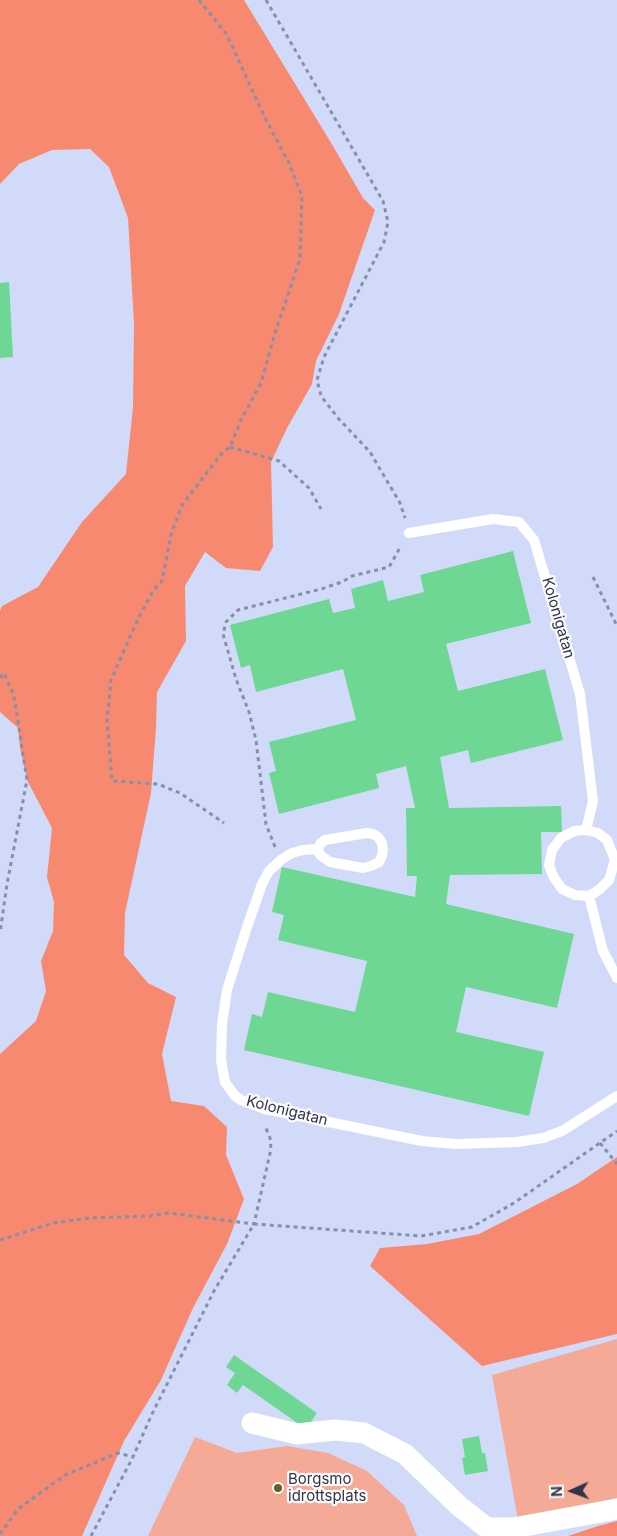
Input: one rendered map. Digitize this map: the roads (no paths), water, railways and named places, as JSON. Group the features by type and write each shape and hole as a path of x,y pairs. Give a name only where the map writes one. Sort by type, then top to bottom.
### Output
{"street":[{"path":"252,1423 297,1434 335,1430 364,1433 404,1454 459,1506 486,1528 513,1528 617,1509"}],"lane":[{"name":"Kolonigatan","path":"409,533 493,519 519,522 534,540 580,694 592,801 586,830"},
{"path":"574,830 586,830 598,833 607,840 615,860 609,880 589,896 575,895 562,889 553,876 549,865 552,850 561,838 574,830"},
{"name":"Kolonigatan","path":"367,833 378,837 383,850 378,862 363,868 330,862 320,855 318,849 320,844 326,840 367,833"},
{"name":"Kolonigatan","path":"318,849 292,853 282,859 269,872 262,884 227,990 222,1024 221,1060 226,1082 235,1096 265,1109 422,1141 456,1144 517,1142 543,1138 562,1131 617,1096"},
{"path":"589,896 603,951 617,978"}],"place":[{"name":"Borgsmo idrottsplats","path":"278,1488"}]}
